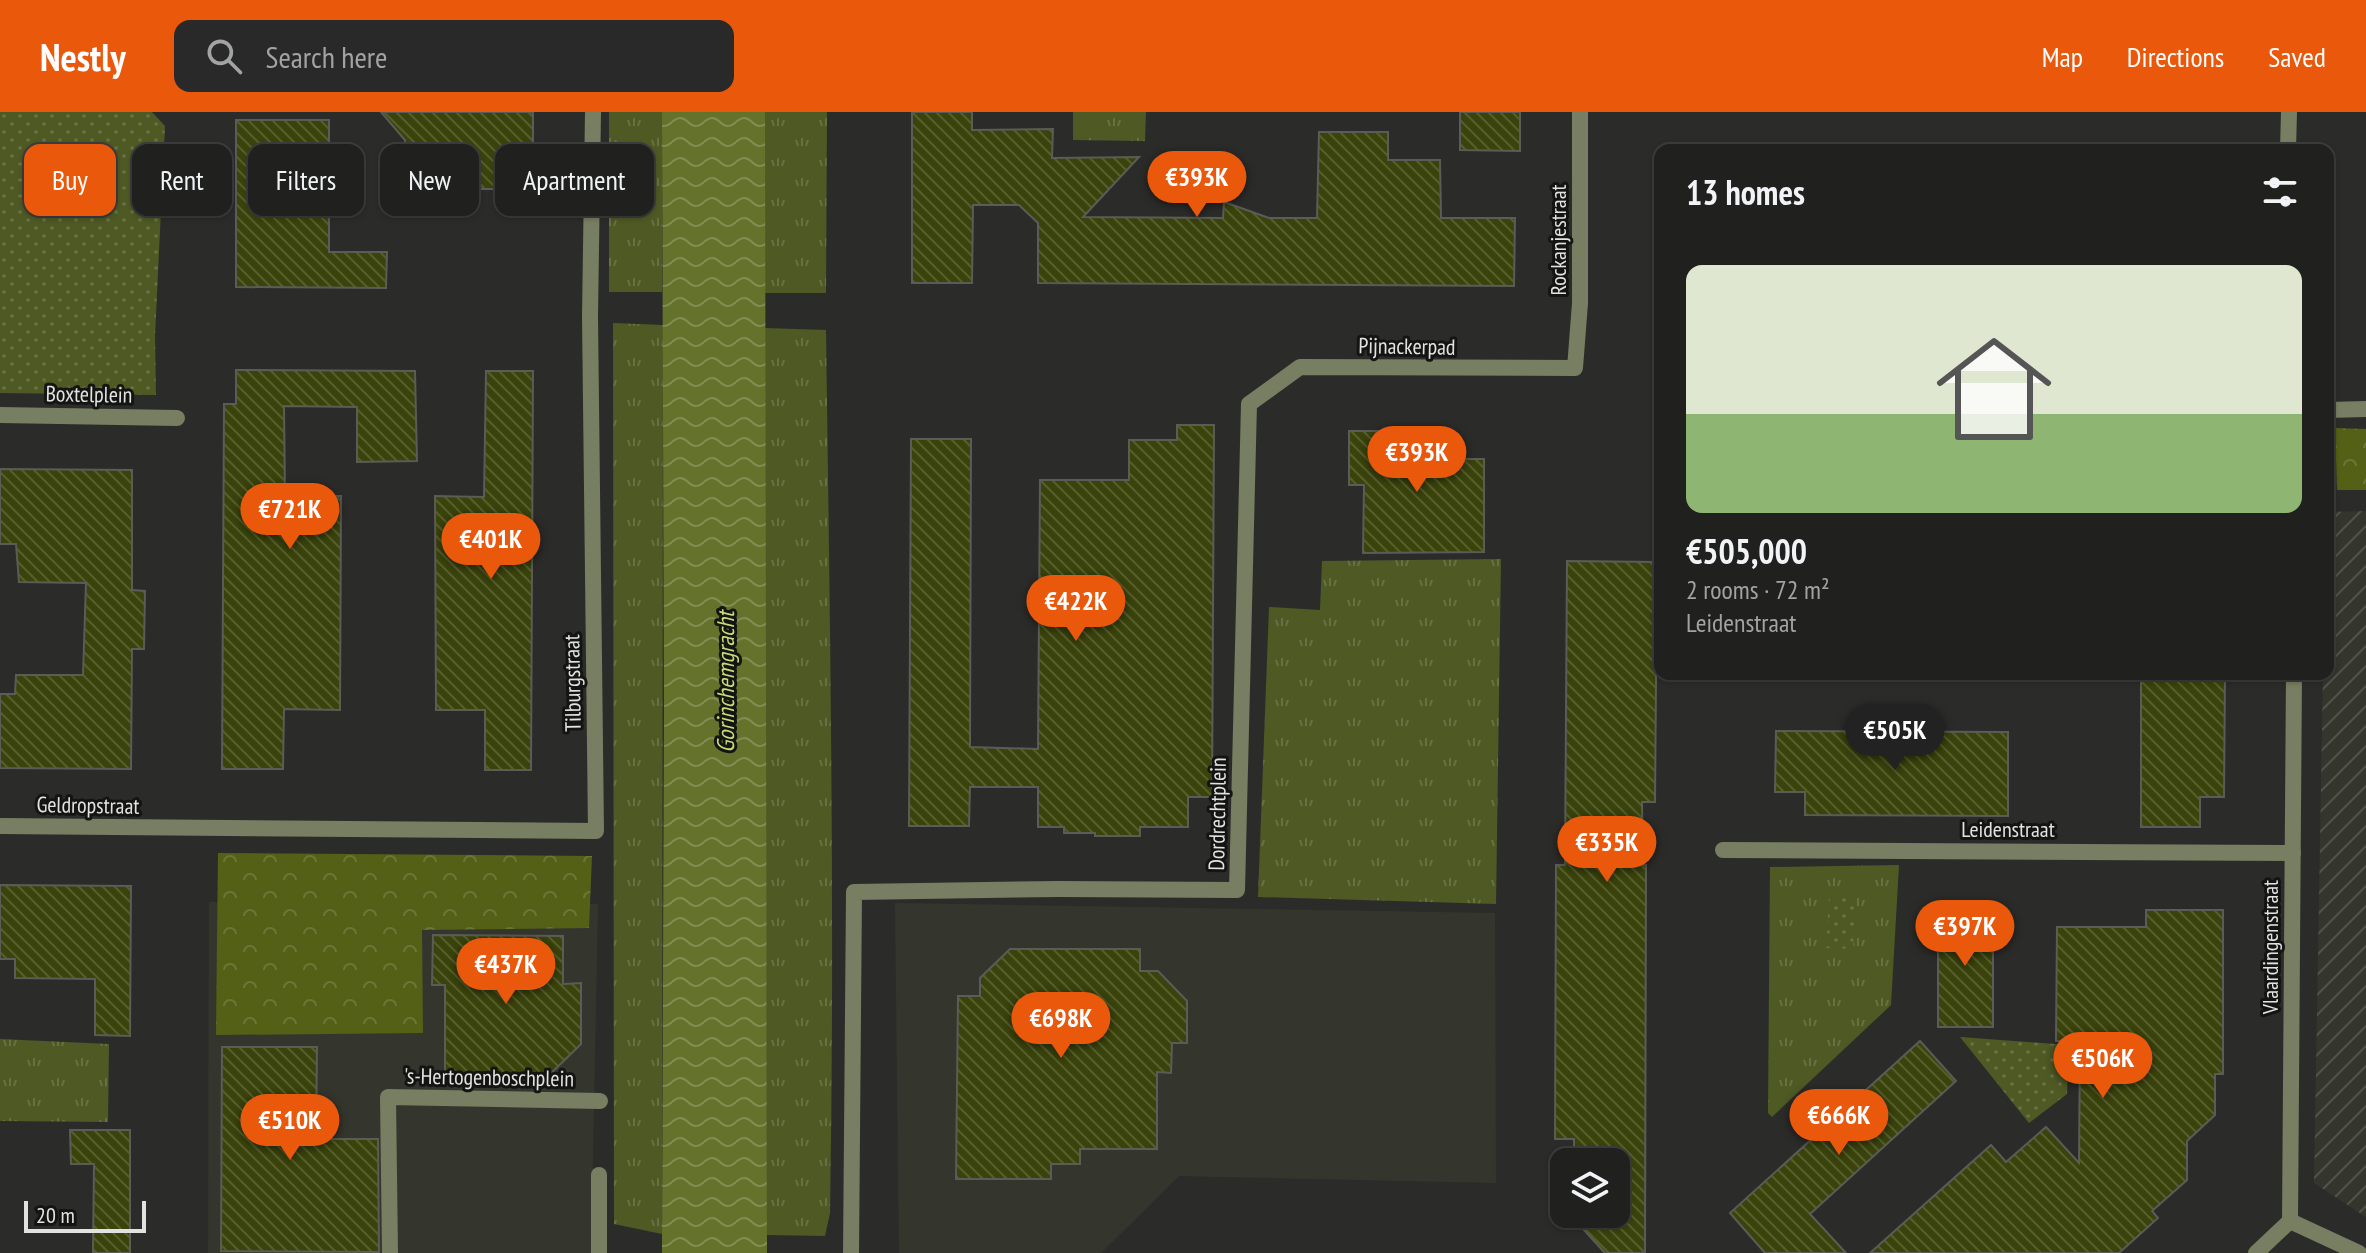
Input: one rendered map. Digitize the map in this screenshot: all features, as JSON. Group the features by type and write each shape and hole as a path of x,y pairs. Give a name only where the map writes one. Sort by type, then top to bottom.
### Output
{"street":[{"name":"Tilburgstraat","path":"174,827 596,831 590,333 593,112"},
{"name":"Rockanjestraat","path":"1575,368 1580,303 1580,112"},
{"path":"2288,144 2289,112"},
{"name":"Pijnackerpad","path":"1249,404 1300,367 1575,368"},
{"name":"Dordrechtplein","path":"851,1253 854,892 1237,890 1249,404"},
{"path":"2334,410 2366,409"},
{"name":"Boxtelplein","path":"0,415 177,418"},
{"name":"Vlaardingenstraat","path":"2290,1221 2294,680"},
{"name":"Geldropstraat","path":"0,826 174,827"},
{"name":"Leidenstraat","path":"1723,850 2293,853"},
{"name":"'s-Hertogenboschplein","path":"390,1253 388,1097 600,1101"},
{"path":"599,1175 599,1253"},
{"path":"2256,1253 2290,1221 2359,1253"}],"shaded area":[{"path":"2366,511 2366,1217 2314,1183 2323,680 2334,680 2334,512"},
{"path":"209,902 598,904 591,1253 208,1253"},
{"path":"895,903 1495,913 1496,1183 1179,1176 1101,1253 899,1253"}],"green space":[{"path":"0,112 152,112 165,126 164,144 132,144 132,216 161,216 155,336 156,395 0,393"},
{"path":"609,112 662,112 662,292 609,292 609,216 654,216 654,144 609,144"},
{"path":"765,112 827,112 826,293 764,293"},
{"path":"1073,112 1146,112 1145,141 1073,140"},
{"path":"613,323 663,325 662,1234 614,1224"},
{"path":"764,328 826,330 832,992 830,1213 825,1236 767,1235"},
{"path":"2335,428 2366,429 2366,490 2337,490"},
{"path":"1501,559 1496,904 1258,897 1269,607 1320,610 1322,561"},
{"path":"218,853 592,856 589,928 422,930 423,1033 216,1035"},
{"path":"1899,865 1891,1005 1772,1117 1768,1113 1770,867"},
{"path":"1829,897 1856,898 1853,949 1826,948"},
{"path":"1960,1037 2069,1045 2067,1094 2029,1123"},
{"path":"0,1039 109,1044 108,1122 0,1121"}],"water":[{"name":"Gorinchemgracht","path":"662,112 765,112 767,1253 662,1253"}],"building":[{"path":"381,112 533,112 533,144 495,144 495,189 479,189 479,144 405,144"},
{"path":"912,112 972,112 972,130 1053,129 1052,158 1139,157 1083,217 1223,218 1224,202 1269,218 1317,218 1319,132 1388,132 1388,160 1440,160 1441,218 1515,218 1514,286 1038,283 1038,223 1019,205 973,205 972,283 912,283"},
{"path":"1460,112 1520,112 1520,151 1460,150"},
{"path":"236,120 329,120 329,144 248,144 248,216 329,216 329,252 387,252 386,288 236,287"},
{"path":"236,370 415,371 417,461 357,462 357,407 284,406 285,496 341,496 340,710 284,709 283,769 222,769 224,404 236,404"},
{"path":"486,371 533,371 531,770 485,770 485,710 436,710 435,496 484,497"},
{"path":"1177,425 1214,425 1212,797 1188,797 1188,827 1140,827 1140,836 1095,836 1095,833 1064,833 1064,827 1038,827 1038,787 970,787 969,826 909,826 911,439 971,439 970,747 1038,749 1040,480 1129,480 1129,440 1177,440"},
{"path":"1349,431 1440,431 1440,459 1484,459 1484,552 1363,553 1364,485 1349,485"},
{"path":"0,469 132,470 132,590 145,591 144,649 132,649 131,769 0,768 0,694 15,694 16,675 83,675 86,583 19,582 16,544 0,544"},
{"path":"1567,561 1654,562 1655,802 1642,802 1643,865 1646,865 1645,1253 1605,1253 1582,1228 1630,1228 1630,1148 1574,1148 1574,1139 1555,1139 1556,865 1565,865"},
{"path":"2141,680 2225,680 2224,797 2200,797 2200,827 2141,827"},
{"path":"1776,731 2008,732 2008,816 1805,815 1805,792 1775,792"},
{"path":"0,885 131,886 130,1036 95,1035 95,979 15,978 15,959 0,959"},
{"path":"1938,909 1993,910 1993,1027 1938,1027"},
{"path":"2146,910 2223,910 2223,1074 2215,1074 2215,1115 2187,1141 2187,1180 2152,1211 2158,1218 2119,1253 1870,1253 1991,1145 2006,1162 2046,1127 2079,1163 2080,1041 2056,1041 2057,927 2146,927"},
{"path":"433,935 563,936 563,984 581,983 581,1044 541,1083 481,1083 481,1074 445,1074 445,985 432,985"},
{"path":"1010,949 1140,949 1140,971 1158,971 1187,1001 1187,1043 1172,1043 1171,1073 1157,1072 1157,1149 1080,1149 1080,1164 1051,1164 1051,1179 956,1179 958,996 980,996 980,978"},
{"path":"1920,1041 1956,1081 1810,1214 1846,1253 1765,1253 1730,1213"},
{"path":"222,1047 317,1047 316,1139 378,1139 379,1252 221,1251"},
{"path":"70,1130 130,1130 130,1253 93,1253 94,1164 71,1164"}]}
